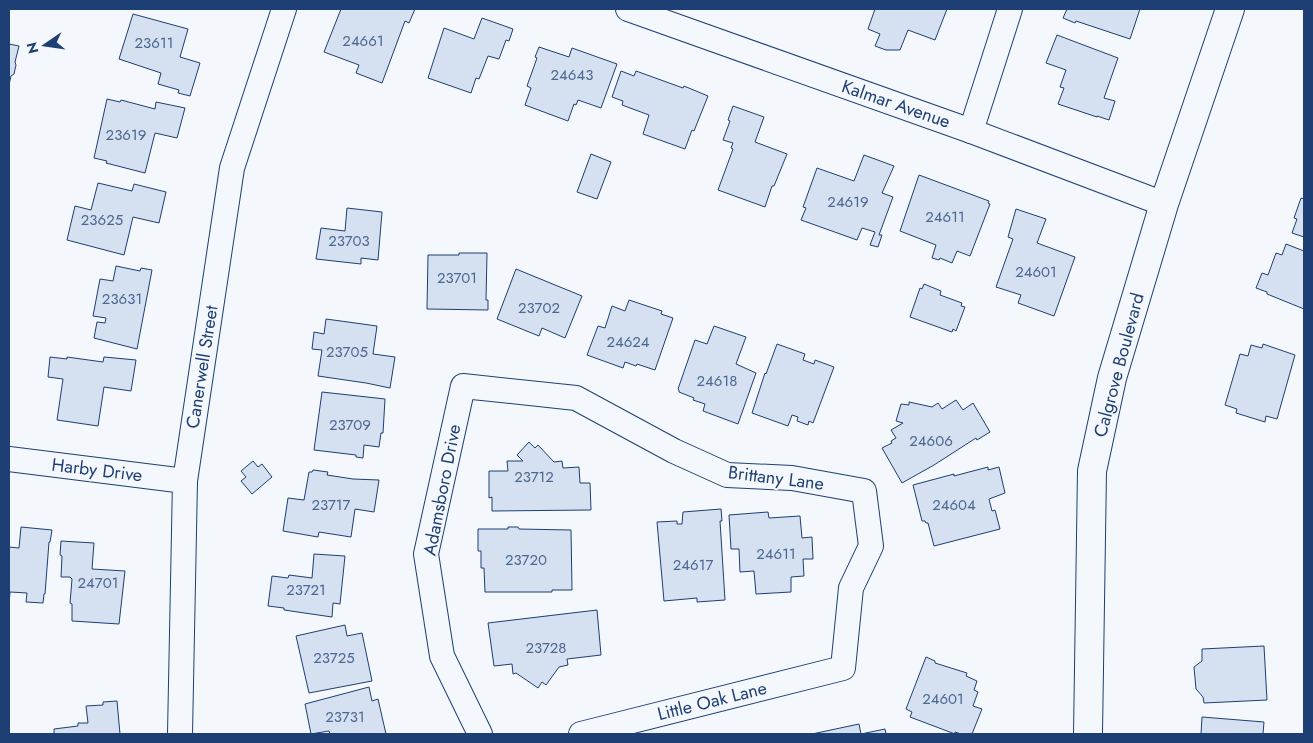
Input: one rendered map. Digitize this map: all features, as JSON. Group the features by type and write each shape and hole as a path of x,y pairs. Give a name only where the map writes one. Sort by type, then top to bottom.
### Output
{"street":[{"name":"Canerwell Street","path":"180,734 185,481 232,168 284,9"},
{"name":"Kalmar Avenue","path":"628,9 654,13 971,130 1164,204"},
{"path":"971,130 1010,9"},
{"name":"Calgrove Boulevard","path":"1088,734 1092,471 1112,378 1164,204 1230,9"},
{"name":"Brittany Lane","path":"463,386 576,398 674,451 727,475 792,478 864,491 871,546 851,588 843,668"},
{"name":"Adamsboro Drive","path":"463,386 426,554 442,656 480,734"},
{"name":"Harby Drive","path":"9,458 185,481"},
{"name":"Little Oak Lane","path":"581,734 843,668"}],"building":[{"path":"341,9 415,9 409,23 405,21 382,83 356,73 359,65 324,52"},
{"path":"875,9 947,9 935,40 908,30 900,50 886,50 875,46 880,34 868,29"},
{"path":"1067,9 1140,9 1130,39 1063,18"},
{"path":"133,14 188,29 180,57 200,63 190,96 178,93 179,90 158,84 161,73 119,59"},
{"path":"482,18 513,29 509,41 506,40 499,59 488,56 479,79 476,78 471,93 428,78 444,28 474,39"},
{"path":"1057,35 1118,58 1104,98 1115,101 1109,120 1058,104 1064,88 1060,87 1066,70 1046,63"},
{"path":"9,44 19,46 14,74 11,76 9,85"},
{"path":"539,47 569,57 572,48 617,64 601,108 578,100 576,105 574,104 568,121 525,105 531,88 527,86"},
{"path":"621,71 634,76 636,71 683,88 684,86 708,96 685,149 643,134 649,115 622,105 623,101 612,97"},
{"path":"107,99 120,102 121,100 155,109 156,102 185,108 177,138 155,133 145,173 94,158"},
{"path":"733,106 764,117 755,142 787,154 774,186 772,186 765,207 718,190 733,149 731,148 733,143 723,140"},
{"path":"591,154 611,162 597,199 577,192"},
{"path":"864,155 894,166 882,193 893,197 879,235 882,235 878,247 870,245 875,232 862,228 857,240 801,220 806,208 803,207 817,168 854,181"},
{"path":"919,175 989,201 988,203 990,204 970,256 957,251 952,263 940,258 939,260 932,258 936,245 900,231"},
{"path":"98,183 132,191 134,184 166,192 159,223 133,217 124,255 67,240 75,206 91,210"},
{"path":"1301,198 1304,199 1304,237 1292,233 1297,219 1294,218"},
{"path":"347,208 382,212 378,260 361,258 361,264 316,259 321,228 345,231"},
{"path":"1016,209 1046,219 1037,243 1075,257 1054,316 1018,303 1021,295 996,287 1013,239 1008,237"},
{"path":"1286,244 1304,251 1304,309 1256,288 1262,273 1268,275 1276,253 1282,255"},
{"path":"459,253 487,253 486,300 488,300 488,310 427,309 428,255 459,255"},
{"path":"116,266 140,271 141,268 152,270 137,349 94,338 97,322 105,323 106,318 93,316 100,279 113,281"},
{"path":"516,269 582,296 565,338 542,328 539,336 497,319"},
{"path":"924,284 941,291 940,295 962,303 961,306 965,307 956,331 953,329 952,332 910,317 920,288 922,289"},
{"path":"629,300 662,311 661,314 673,318 655,370 625,362 623,368 587,355 598,326 605,328 612,306 625,311"},
{"path":"326,319 377,326 373,354 395,357 390,388 318,376 322,350 312,349 314,332 324,334"},
{"path":"714,326 746,337 736,364 756,373 738,424 703,411 705,404 693,400 694,398 679,392 678,389 695,340 707,344"},
{"path":"777,344 805,354 803,360 814,364 815,360 834,367 813,423 809,421 808,425 797,421 798,417 792,415 788,426 752,413"},
{"path":"1263,344 1295,355 1277,419 1266,416 1265,422 1236,413 1237,409 1225,405 1240,354 1248,356 1251,345 1262,348"},
{"path":"50,357 67,359 67,357 103,362 104,357 136,360 131,391 104,387 98,426 57,420 63,379 48,377"},
{"path":"322,392 385,399 383,433 381,433 379,447 364,445 363,458 356,457 356,455 314,450"},
{"path":"956,400 963,410 973,403 990,432 977,440 976,438 902,483 882,448 892,443 891,441 896,438 891,430 903,423 896,421 901,404 909,405 909,402 932,407 938,403 942,409"},
{"path":"529,442 535,448 538,445 554,462 562,461 563,468 579,467 580,483 590,483 591,510 492,511 492,497 489,498 489,471 508,471 507,461 523,461 517,455"},
{"path":"253,461 258,467 262,464 272,477 252,494 241,481 246,477 241,471"},
{"path":"988,467 988,470 999,467 1005,493 989,499 992,511 995,510 1000,529 934,546 928,523 922,521 913,485"},
{"path":"313,470 328,472 327,475 353,479 379,480 374,512 355,509 351,537 319,532 318,537 283,531 288,498 304,500 309,472"},
{"path":"721,509 722,521 720,521 725,600 697,602 697,598 664,601 657,522 677,521 677,524 682,524 683,512"},
{"path":"768,512 769,518 800,516 802,538 812,537 813,559 803,559 804,576 791,577 791,592 756,594 754,571 740,572 739,549 731,549 729,515"},
{"path":"21,527 52,530 49,542 43,603 26,602 27,593 10,592 9,605 9,547 19,548"},
{"path":"508,527 571,530 572,590 552,590 552,592 485,592 484,568 481,568 481,551 478,551 478,529 508,529"},
{"path":"61,541 94,543 92,569 125,571 119,624 72,621 72,604 70,603 72,579 70,577 61,577"},
{"path":"314,554 345,556 340,604 333,603 332,617 268,606 272,576 288,578 289,575 312,578"},
{"path":"597,610 601,655 567,659 568,665 559,667 546,685 542,682 538,688 516,673 513,674 512,664 494,666 488,623"},
{"path":"345,625 347,636 362,633 372,681 309,693 296,636"},
{"path":"1264,646 1267,700 1204,703 1203,697 1196,689 1194,667 1202,661 1202,649"},
{"path":"926,657 935,661 935,663 967,673 966,676 977,681 974,690 978,692 973,706 982,709 972,734 955,732 955,734 910,717 912,712 906,709"},
{"path":"369,687 372,701 378,699 386,734 330,734 329,731 311,734 305,704"},
{"path":"117,701 120,734 54,734 54,729 78,726 78,723 88,723 86,706 103,705 103,702"},
{"path":"1202,717 1264,722 1263,734 1201,734"},
{"path":"859,724 861,734 812,734"},
{"path":"885,729 886,734 861,734"}]}
